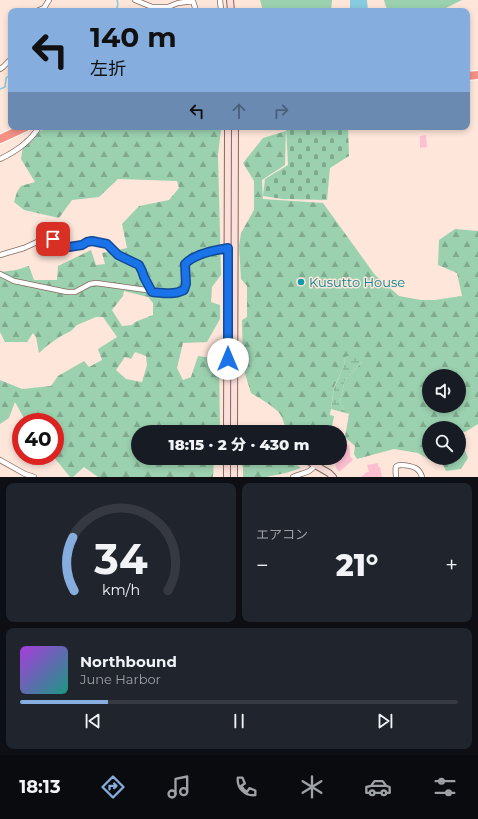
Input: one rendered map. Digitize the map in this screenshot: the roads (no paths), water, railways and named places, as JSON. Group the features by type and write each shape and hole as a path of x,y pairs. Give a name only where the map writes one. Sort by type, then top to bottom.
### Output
{"highway":[{"path":"0,139 20,130"}],"street":[{"path":"135,0 152,7 168,7 178,3 193,1 195,8"},
{"path":"0,69 8,62"},
{"path":"0,159 14,152 30,139 37,130"},
{"path":"228,130 232,247 234,425"},
{"path":"227,425 235,130"},
{"path":"0,255 24,248 48,237 62,245 69,247 82,245 92,241 99,242 107,244 118,255 139,265 152,292"},
{"path":"0,274 14,281 67,292 75,292 90,284 96,283 152,292 179,293 184,290 186,284 185,264 189,260 214,251 232,247"},
{"path":"0,460 24,476 34,477"},
{"path":"227,465 227,477"},
{"path":"234,465 234,477"},
{"path":"293,477 311,470 315,465 333,477"},
{"path":"396,477 395,469 398,465 418,469 422,477"}],"water":[{"path":"350,0 367,0 368,8 350,8"}],"waterway":[{"path":"117,0 117,8"},
{"path":"0,89 5,87 6,78 8,76"}],"place":[{"name":"Kusutto House","path":"301,282"}]}
